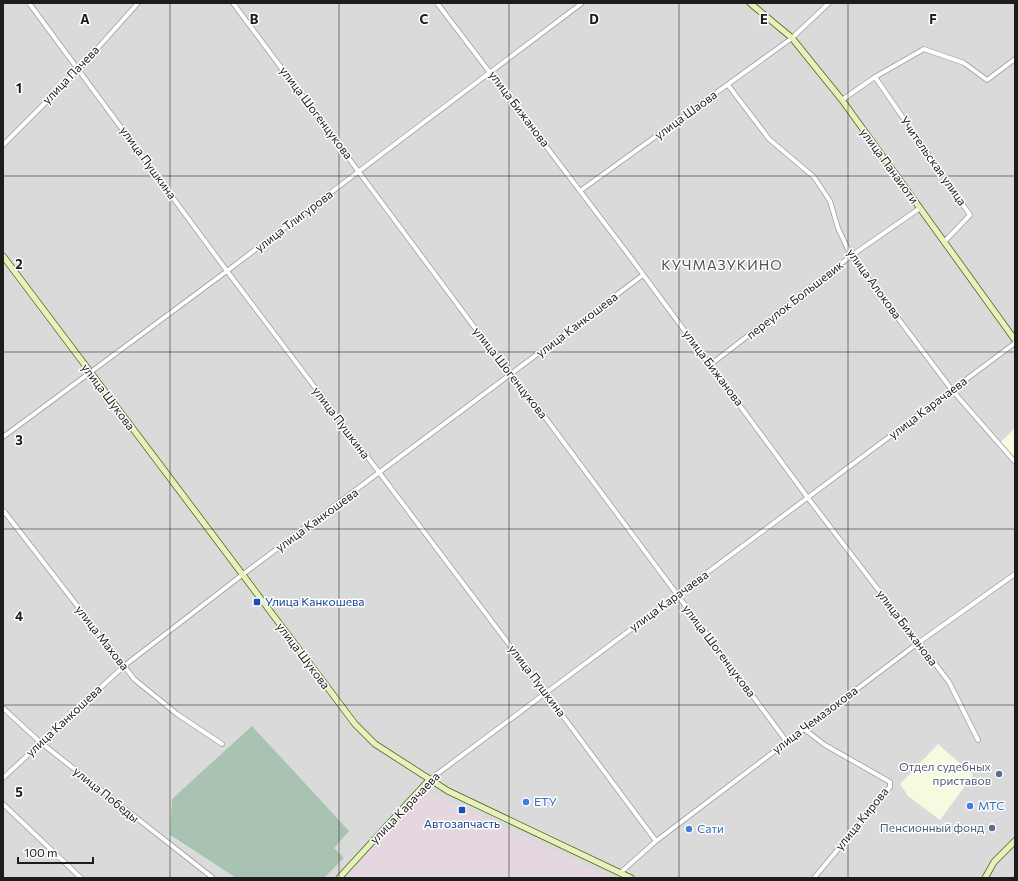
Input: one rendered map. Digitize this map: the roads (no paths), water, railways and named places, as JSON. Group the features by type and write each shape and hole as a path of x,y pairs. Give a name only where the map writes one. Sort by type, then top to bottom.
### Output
{"main road":[{"name":"улица Панаиоти","path":"750,3 792,38 842,100 1015,341"},
{"name":"улица Шукова","path":"3,256 355,724 375,744 448,791 631,878"},
{"name":"улица Карачаева","path":"339,878 429,780"},
{"path":"987,877 994,862 1015,841"}],"street":[{"name":"улица Пушкина","path":"29,3 79,68 227,271 656,841"},
{"name":"улица Пачева","path":"3,145 79,68 138,3"},
{"name":"улица Шогенцукова","path":"233,3 360,171 510,375 530,397 787,742"},
{"name":"улица Бижанова","path":"438,3 808,498 949,682 978,740"},
{"name":"улица Тлигурова","path":"3,436 227,271 582,3"},
{"name":"улица Шаова","path":"580,192 792,38 829,3"},
{"path":"842,100 875,77 924,49 964,63 987,80 1015,59"},
{"name":"Учительская улица","path":"875,77 970,215 945,242"},
{"name":"улица Алокова","path":"728,85 769,138 814,177 830,201 838,228 851,256 952,390 1015,462"},
{"name":"переулок Большевик","path":"710,365 851,256 920,208"},
{"name":"улица Канкошева","path":"3,778 40,742 124,666 242,575 380,474 643,276"},
{"name":"улица Карачаева","path":"429,780 545,692 808,498 1015,341"},
{"name":"улица Махова","path":"3,510 134,679 177,714 222,744"},
{"name":"улица Чемазокова","path":"620,872 656,841 804,729 918,643 1015,574"},
{"name":"улица Победы","path":"3,708 40,742 213,878"},
{"name":"улица Кирова","path":"804,729 825,745 890,782 890,787 814,878"},
{"path":"3,804 81,878"}],"place":[{"name":"Улица Канкошева","path":"257,602"},
{"name":"Отдел судебных приставов","path":"999,774"},
{"name":"ЕТУ","path":"526,802"},
{"name":"МТС","path":"970,806"},
{"name":"Автозапчасть","path":"462,810"},
{"name":"Пенсионный фонд","path":"992,828"},
{"name":"Сати","path":"689,829"}],"district":[{"name":"КУЧМАЗУКИНО","path":"722,265"}]}
